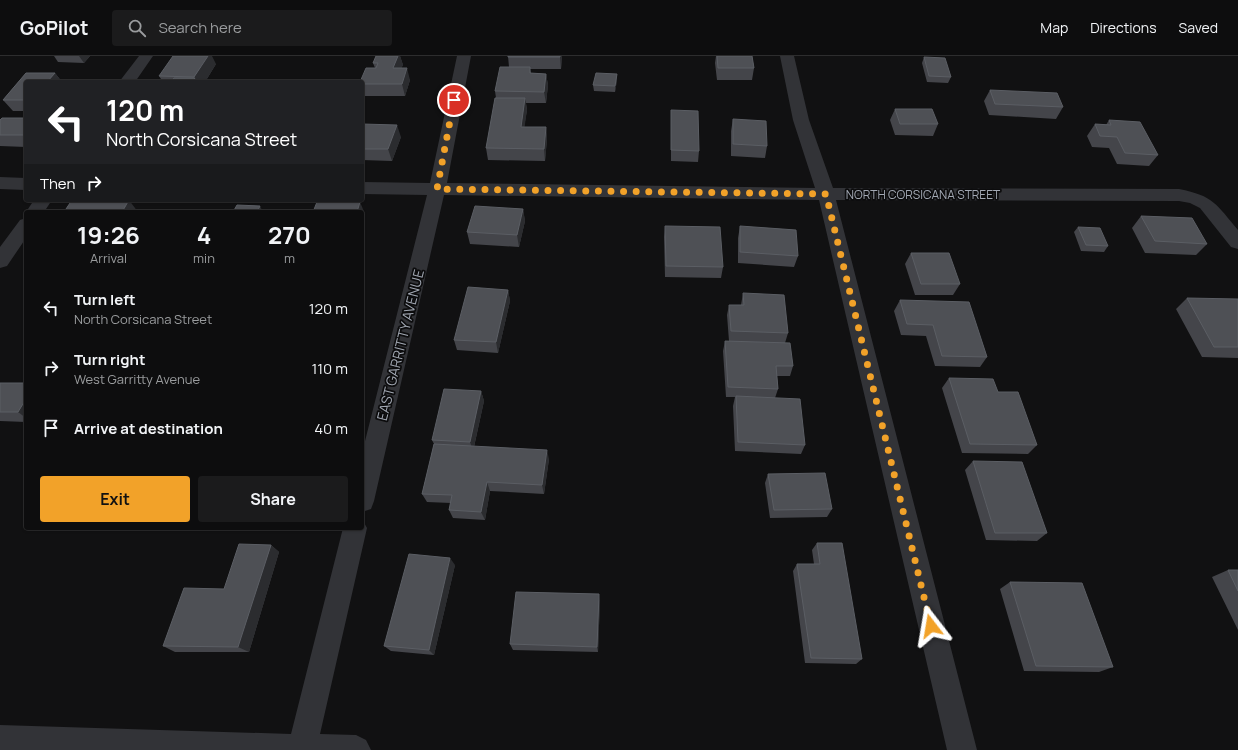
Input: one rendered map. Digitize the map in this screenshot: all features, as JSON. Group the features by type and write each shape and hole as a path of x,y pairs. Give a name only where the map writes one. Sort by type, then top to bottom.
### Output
{"street":[{"path":"128,80 146,56"},
{"name":"EAST GARRITTY AVENUE","path":"364,493 437,189 464,56"},
{"path":"787,56 801,120 826,194 962,750"},
{"path":"0,184 24,184"},
{"name":"NORTH CORSICANA STREET","path":"364,188 826,194 1179,195 1195,198 1206,204 1238,242"},
{"path":"0,261 24,227"},
{"path":"302,749 355,530"},
{"path":"0,740 356,750"}],"building":[{"path":"173,56 208,56 194,77 159,76"},
{"path":"376,56 398,56 393,68 407,68 402,84 364,84 364,80 361,80 366,68 376,68 378,63 373,63"},
{"path":"560,56 560,57 508,57"},
{"path":"717,56 752,56 754,68 718,68"},
{"path":"924,57 945,58 951,77 929,76"},
{"path":"500,67 530,67 530,73 546,74 544,92 495,91"},
{"path":"26,73 55,73 49,80 24,80 24,100 3,100"},
{"path":"596,73 617,74 615,86 593,85"},
{"path":"174,78 195,78 194,80 172,80"},
{"path":"990,90 1057,93 1063,107 995,104"},
{"path":"495,98 525,98 521,127 546,127 544,149 486,148"},
{"path":"895,109 932,109 938,124 900,124"},
{"path":"671,110 698,111 699,151 671,150"},
{"path":"2,118 24,118 24,135 0,135 0,120"},
{"path":"733,119 766,121 767,146 733,144"},
{"path":"1109,120 1140,122 1158,155 1125,153 1117,137 1100,136 1095,124 1111,125"},
{"path":"364,124 397,125 388,149 364,149"},
{"path":"71,202 128,202 123,210 65,210"},
{"path":"317,202 360,202 358,210 314,210"},
{"path":"237,205 260,206 258,210 234,210"},
{"path":"475,206 523,209 517,235 467,232"},
{"path":"1141,216 1192,218 1207,244 1155,241"},
{"path":"665,226 720,227 723,267 666,266"},
{"path":"740,226 796,230 798,256 740,252"},
{"path":"1078,227 1100,228 1108,246 1086,245"},
{"path":"911,253 949,253 960,284 921,284"},
{"path":"468,287 508,290 496,342 454,340"},
{"path":"743,293 784,295 788,333 731,331 729,305 744,305"},
{"path":"1187,298 1238,299 1238,347 1214,347"},
{"path":"900,300 969,302 987,357 942,356 933,325 907,324"},
{"path":"725,341 790,343 793,366 776,366 778,389 728,387"},
{"path":"949,378 993,379 998,392 1018,392 1037,445 970,444"},
{"path":"0,383 24,383 24,402 18,412 0,412"},
{"path":"444,389 481,391 470,442 432,440"},
{"path":"736,396 800,399 805,445 738,442"},
{"path":"434,444 547,450 542,485 487,482 481,512 449,510 452,495 422,494"},
{"path":"973,461 1022,462 1047,533 995,533"},
{"path":"825,473 832,509 774,510 768,474"},
{"path":"817,543 842,543 862,659 811,658 797,564 820,564"},
{"path":"239,544 271,545 238,647 163,646 184,588 224,589"},
{"path":"409,554 450,558 429,650 384,646"},
{"path":"1228,570 1238,570 1238,591"},
{"path":"1010,582 1082,583 1113,667 1036,666"},
{"path":"516,592 599,594 597,647 510,644"}],"route":[{"path":"454,100 437,189 826,194 931,626"}]}
